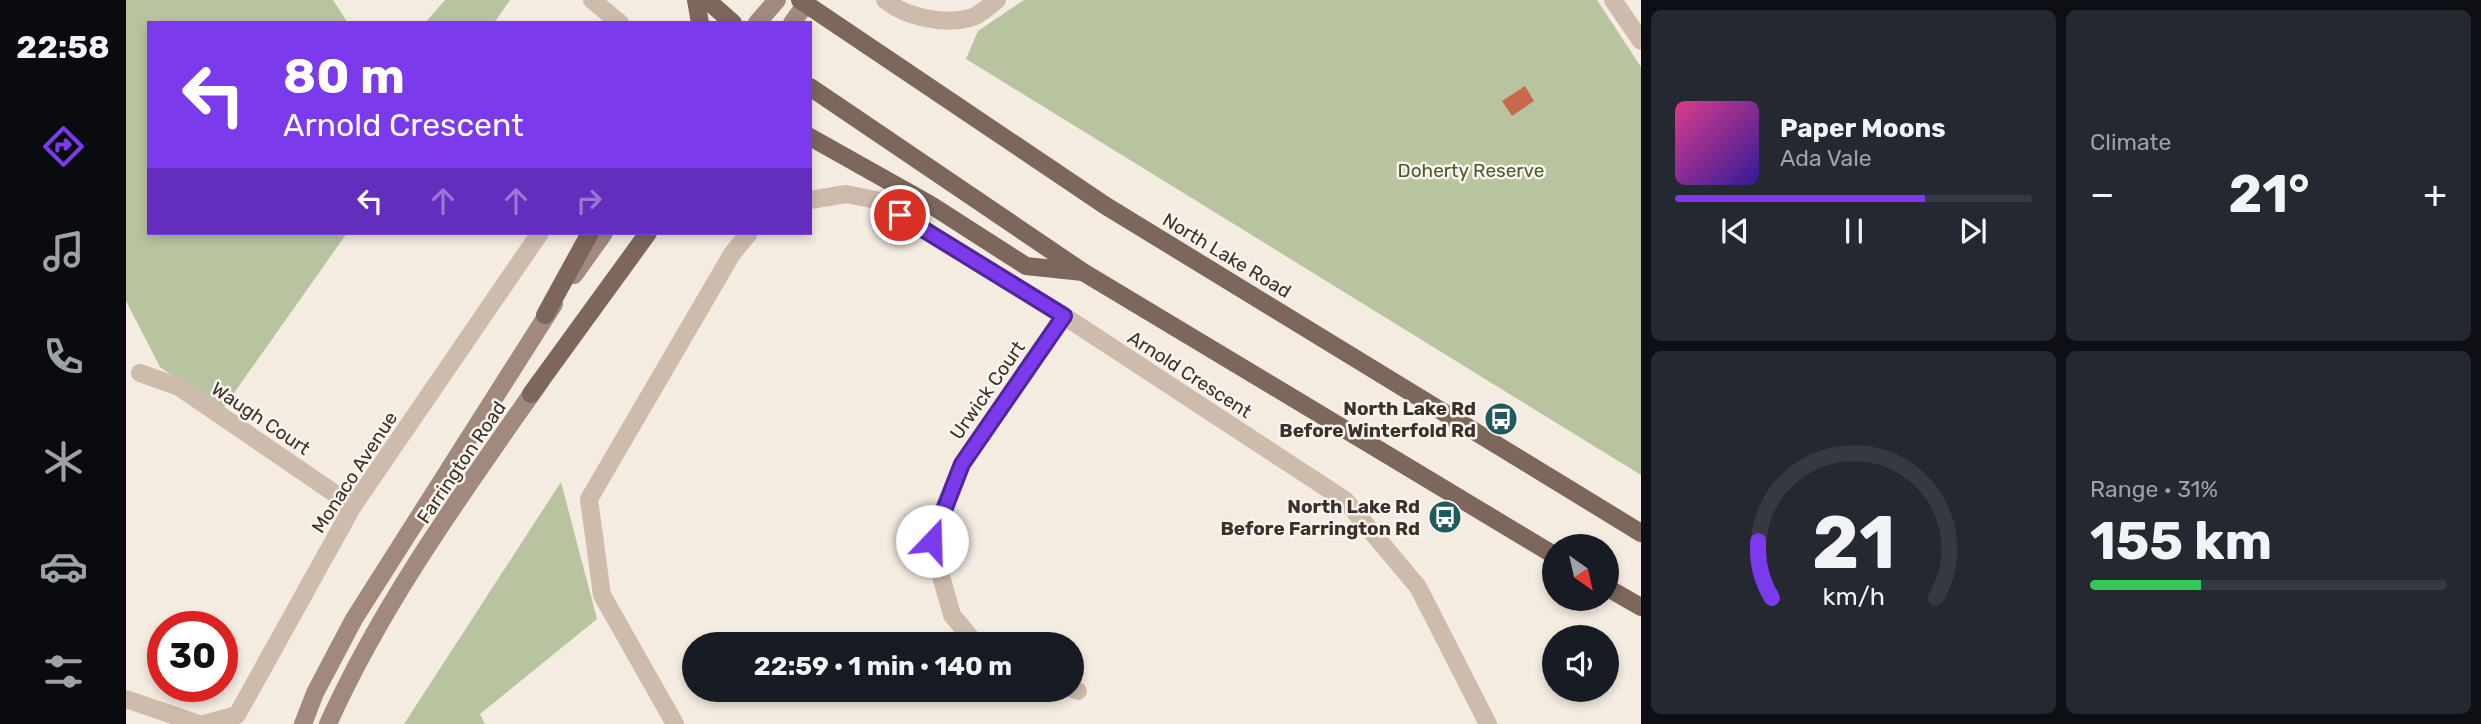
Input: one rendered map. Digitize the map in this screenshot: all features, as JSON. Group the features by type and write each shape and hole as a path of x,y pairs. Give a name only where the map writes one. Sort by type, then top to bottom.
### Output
{"main road":[{"path":"696,0 700,21"},
{"path":"707,0 731,21"},
{"path":"759,21 777,0"},
{"path":"793,21 802,2"},
{"name":"North Lake Road","path":"802,2 1106,206 1641,533"},
{"path":"812,88 1083,272 1542,548"},
{"path":"812,138 931,205 1021,263 1044,270 1083,272"},
{"path":"545,315 589,235"},
{"name":"Farrington Road","path":"303,724 354,619 545,315 603,235"},
{"name":"Farrington Road","path":"328,724 353,670 390,606 531,394 645,235"},
{"path":"1619,594 1641,607"}],"street":[{"path":"592,0 618,21"},
{"path":"885,0 893,7 929,20 971,18 998,0"},
{"path":"1613,0 1641,41"},
{"name":"Arnold Crescent","path":"812,200 846,194 876,200 1064,316 1345,500 1418,587 1488,724"},
{"name":"Monaco Avenue","path":"126,699 202,724 237,715 353,506 539,235"},
{"path":"676,724 602,595 589,499 732,254 747,235"},
{"name":"Urwick Court","path":"966,632 952,615 932,541 962,464 1064,316"},
{"name":"Waugh Court","path":"140,373 179,387 353,506"}],"green space":[{"path":"126,0 333,0 347,21 147,21 147,235 346,235 222,410 160,367 126,301"},
{"path":"445,0 510,0 495,21 427,21"},
{"name":"Doherty Reserve","path":"1024,0 1597,0 1641,67 1641,475 966,59 978,31"},
{"path":"561,482 597,619 480,714 485,724 404,724"}],"building":[{"path":"1525,86 1534,101 1512,116 1502,101"}],"place":[{"name":"North Lake Rd Before Winterfold Rd","path":"1501,419"},
{"name":"North Lake Rd Before Farrington Rd","path":"1445,517"}],"route":[{"path":"900,215 1064,316 962,464 932,541"}]}
